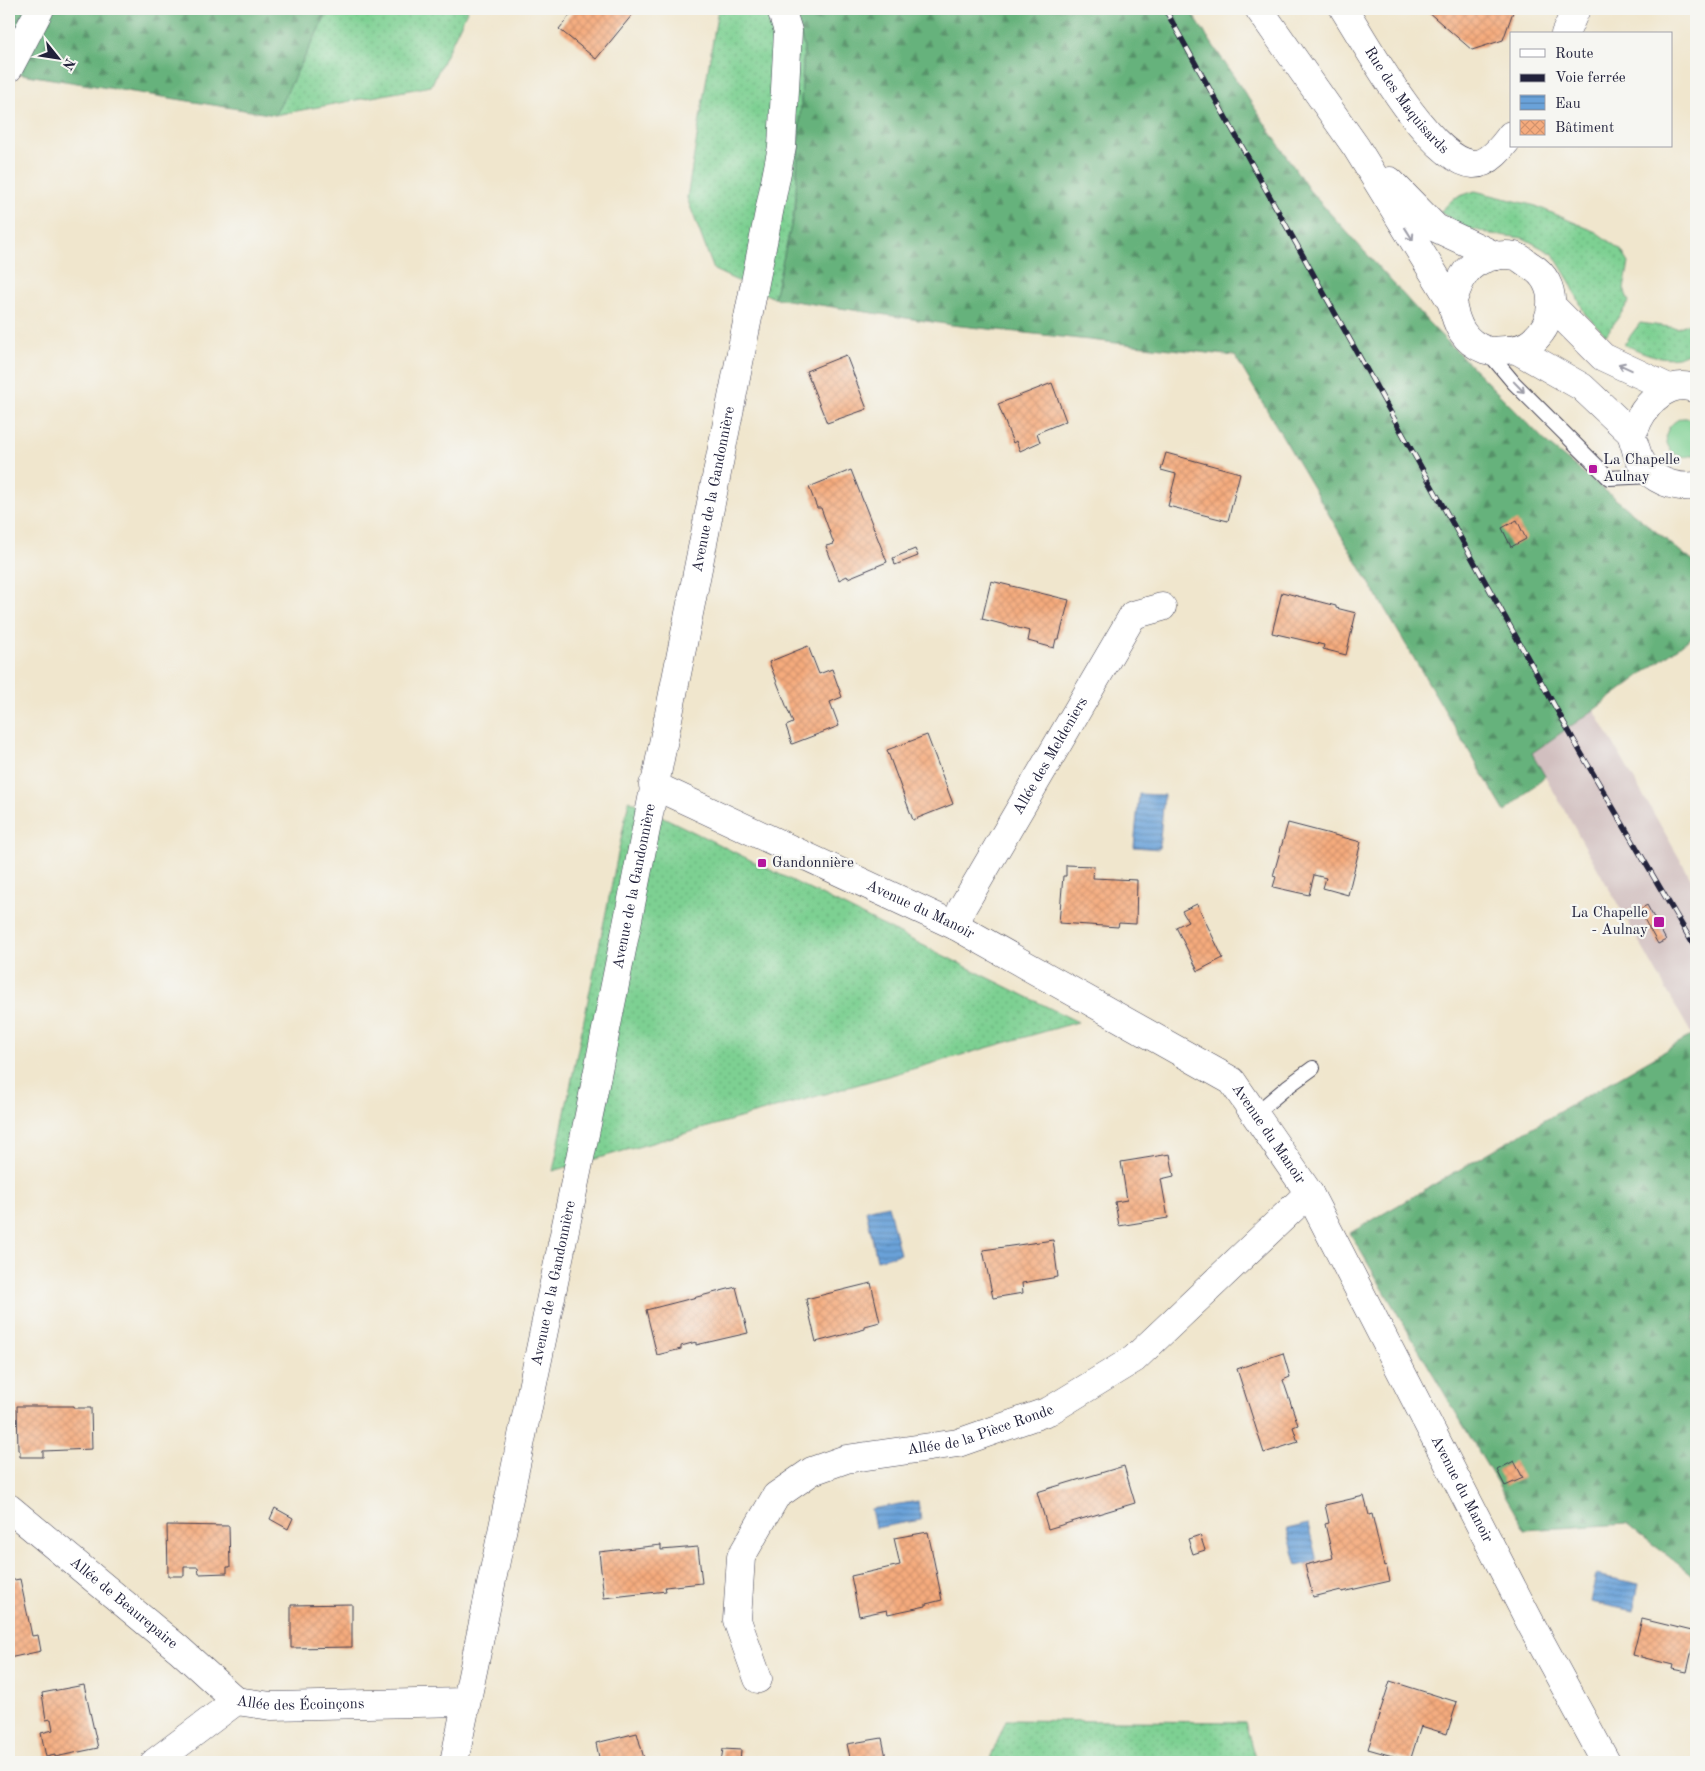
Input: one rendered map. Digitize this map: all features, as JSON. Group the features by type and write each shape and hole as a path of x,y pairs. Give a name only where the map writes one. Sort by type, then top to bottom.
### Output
{"street":[{"path":"9,68 40,9"},
{"name":"Avenue de la Gandonnière","path":"454,1762 590,1104 782,147 788,31 781,9"},
{"path":"1259,9 1356,147 1452,303 1456,323 1470,342 1487,350 1517,350 1532,342 1546,323 1552,306 1549,288 1538,270 1516,256 1496,256 1478,261 1467,271 1459,283 1452,303"},
{"name":"Rue des Maquisards","path":"1344,9 1404,106 1432,139 1459,160 1474,164 1488,160 1510,136"},
{"path":"1567,32 1576,9"},
{"path":"1356,147 1436,228 1496,256"},
{"path":"1552,306 1603,357 1670,388"},
{"path":"1517,350 1582,387 1632,434 1637,457 1652,476 1668,485 1696,486"},
{"path":"1632,434 1652,399 1670,388 1691,386 1696,389"},
{"name":"Allée des Meldeniers","path":"956,926 962,908 1133,615 1162,607"},
{"name":"Avenue du Manoir","path":"653,786 956,926 1232,1081 1309,1193 1532,1626 1606,1762"},
{"name":"Allée de la Pièce Ronde","path":"758,1679 738,1620 741,1558 776,1496 812,1471 846,1459 958,1443 1049,1411 1134,1359 1309,1193"},
{"name":"Allée de Beaurepaire","path":"9,1508 180,1650 236,1702"},
{"name":"Allée des Écoinçons","path":"155,1762 236,1702 271,1706 465,1702"}],"lane":[{"path":"1487,350 1514,383 1609,478 1652,476"},
{"path":"1255,1114 1313,1068"}],"shaded area":[{"path":"1594,710 1696,887 1696,1042 1532,753"}],"green space":[{"path":"9,9 329,9 275,115 9,72"},
{"path":"329,9 468,9 431,86 275,115"},
{"path":"718,9 793,9 804,47 795,209 774,298 714,270 687,198"},
{"path":"793,9 1189,9 1309,190 1428,322 1550,446 1696,564 1696,634 1594,710 1532,753 1545,776 1505,812 1235,356 952,325 774,298 795,209 804,47"},
{"path":"1475,191 1536,206 1596,232 1621,250 1629,263 1624,289 1629,302 1606,335 1585,314 1570,282 1553,254 1523,238 1491,234 1465,227 1440,212 1454,198"},
{"path":"1696,320 1696,347 1679,357 1670,358 1651,355 1624,344 1640,323 1677,328"},
{"path":"1682,418 1696,421 1696,454 1686,457 1672,451 1666,437 1673,423"},
{"path":"629,800 1078,1022 553,1171"},
{"path":"1692,1035 1696,1042 1696,1578 1627,1524 1525,1530 1350,1233"},
{"path":"1006,1720 1245,1722 1256,1762 989,1762"}],"water":[{"path":"1139,794 1164,795 1159,849 1134,847"},
{"path":"888,1205 900,1254 877,1260 866,1210"},
{"path":"918,1501 921,1520 875,1528 871,1509"},
{"path":"1308,1524 1317,1561 1297,1566 1287,1529"},
{"path":"1596,1575 1639,1584 1633,1611 1590,1602"}],"building":[{"path":"575,9 637,9 596,59 559,29"},
{"path":"1429,9 1514,9 1503,40 1472,50 1428,12"},
{"path":"846,355 867,409 827,423 806,371"},
{"path":"1052,383 1066,421 1037,433 1040,442 1020,451 1016,441 1013,443 998,404"},
{"path":"1166,453 1240,473 1228,521 1168,506 1176,474 1161,470"},
{"path":"851,470 887,562 839,580 826,546 834,544 821,508 817,508 809,487"},
{"path":"1517,520 1526,539 1511,547 1502,528"},
{"path":"915,549 918,556 895,565 893,558"},
{"path":"991,581 1069,600 1059,639 1056,639 1054,648 1028,641 1030,631 982,619"},
{"path":"1282,592 1356,613 1346,655 1323,649 1324,645 1272,633"},
{"path":"808,646 819,674 832,669 842,697 830,702 839,726 792,744 786,726 793,723 769,662"},
{"path":"927,735 953,804 913,820 887,750"},
{"path":"1288,823 1361,842 1348,895 1323,888 1326,878 1314,875 1309,895 1273,887 1276,877 1273,876"},
{"path":"1066,865 1094,866 1093,878 1137,880 1136,924 1119,923 1118,927 1059,923 1063,876 1066,876"},
{"path":"1197,904 1223,958 1198,971 1176,927 1188,921 1182,911"},
{"path":"1647,905 1666,940 1658,944 1639,910"},
{"path":"1170,1154 1174,1176 1161,1179 1168,1218 1119,1226 1115,1202 1127,1200 1121,1162"},
{"path":"1053,1240 1058,1277 1022,1283 1023,1293 993,1298 983,1250"},
{"path":"871,1283 880,1322 865,1326 865,1329 816,1342 806,1299"},
{"path":"736,1287 748,1333 696,1345 696,1342 681,1346 681,1349 657,1355 646,1310"},
{"path":"1283,1353 1290,1377 1283,1380 1298,1425 1293,1427 1298,1442 1264,1453 1237,1369"},
{"path":"17,1406 74,1406 74,1408 91,1408 92,1449 43,1451 43,1457 20,1457 20,1451 18,1450"},
{"path":"1514,1461 1523,1478 1505,1486 1497,1470"},
{"path":"1124,1466 1135,1503 1048,1529 1037,1492"},
{"path":"1364,1496 1369,1515 1372,1514 1384,1566 1386,1565 1390,1581 1313,1597 1305,1565 1333,1558 1325,1524 1329,1523 1325,1505"},
{"path":"275,1508 293,1518 288,1529 270,1519"},
{"path":"167,1525 229,1526 230,1567 227,1567 227,1573 199,1574 198,1567 184,1567 184,1576 168,1576"},
{"path":"928,1532 942,1600 926,1604 926,1606 888,1614 887,1610 859,1616 851,1576 900,1565 894,1538"},
{"path":"1200,1535 1205,1550 1193,1554 1188,1539"},
{"path":"661,1545 661,1550 698,1547 702,1583 665,1587 666,1591 604,1598 599,1552"},
{"path":"20,1579 32,1636 38,1635 41,1651 9,1658 9,1581"},
{"path":"352,1604 352,1647 291,1648 291,1605"},
{"path":"1642,1619 1696,1632 1687,1672 1672,1669 1673,1665 1633,1655"},
{"path":"1390,1681 1457,1702 1447,1734 1421,1726 1410,1761 1368,1749"},
{"path":"84,1685 98,1748 55,1757 55,1755 46,1757 41,1733 53,1730 51,1719 46,1720 42,1693"},
{"path":"637,1733 645,1762 600,1762 596,1743"},
{"path":"882,1738 887,1762 851,1762 847,1744"},
{"path":"723,1749 741,1750 740,1762 721,1762"}],"railway":[{"path":"1165,9 1581,753 1696,949"}],"place":[{"name":"La Chapelle Aulnay","path":"1593,469"},
{"name":"Gandonnière","path":"762,863"},
{"name":"La Chapelle - Aulnay","path":"1659,922"}]}
